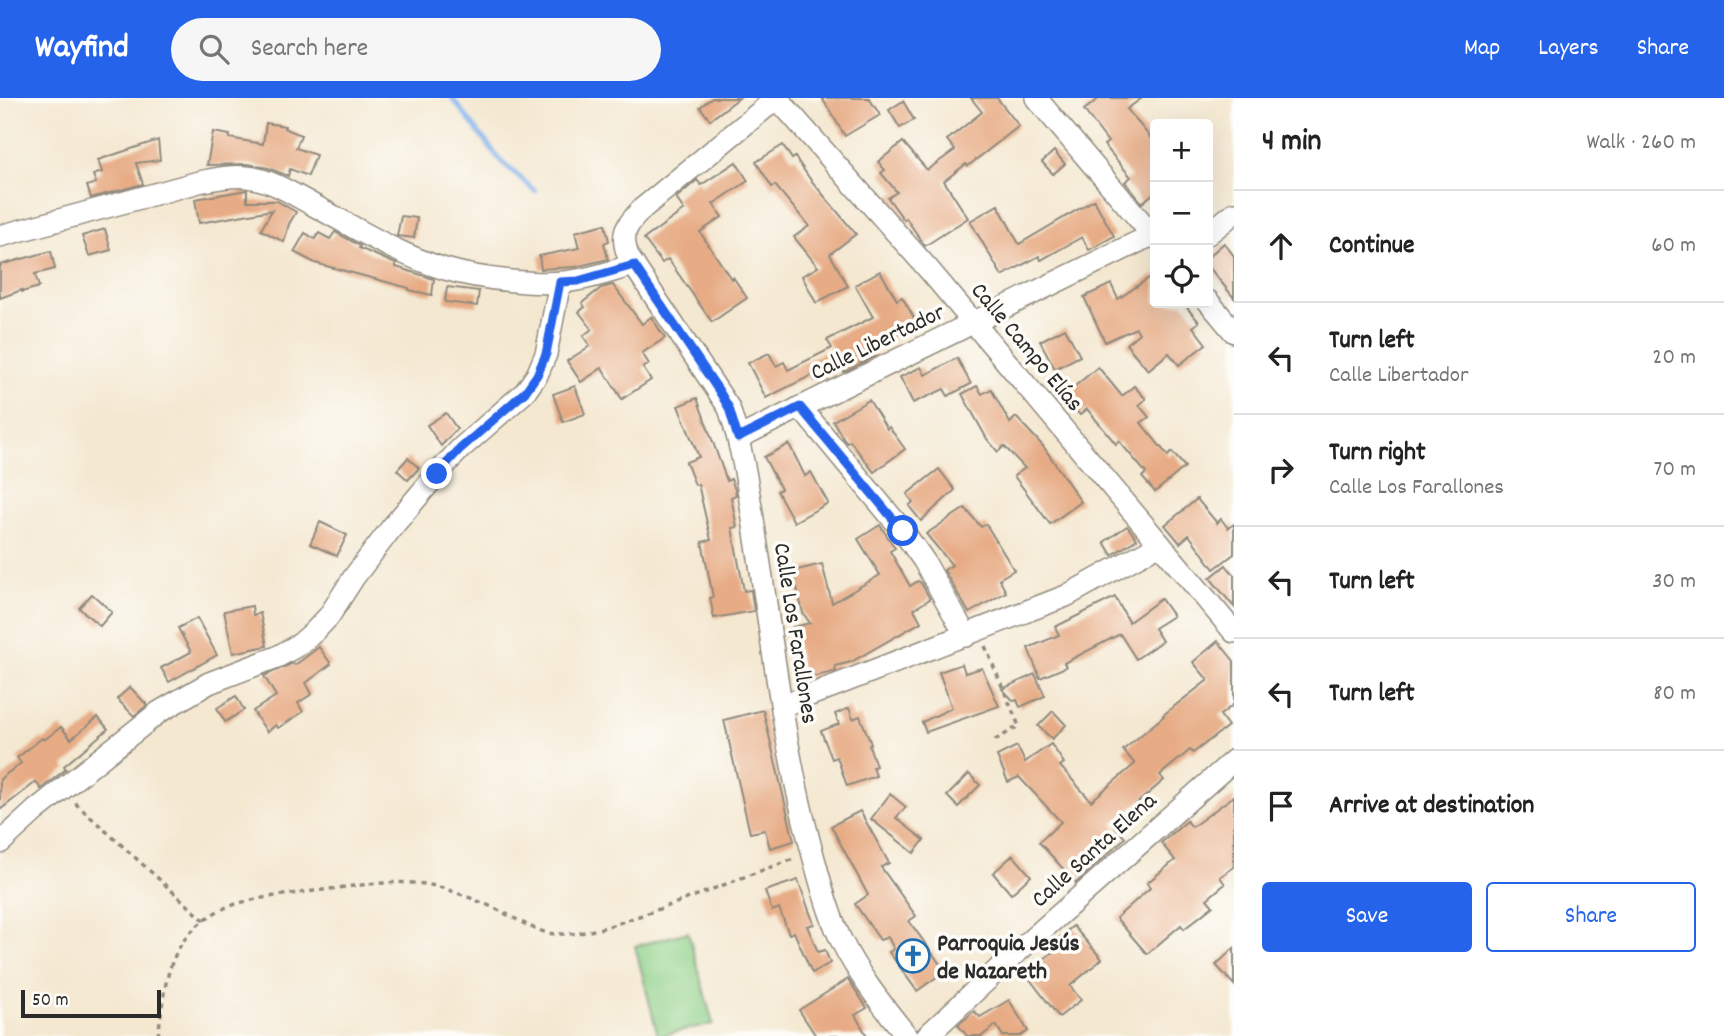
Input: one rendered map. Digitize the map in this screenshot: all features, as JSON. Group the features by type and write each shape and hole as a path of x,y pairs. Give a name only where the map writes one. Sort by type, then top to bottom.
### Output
{"street":[{"name":"Calle Los Farallones","path":"777,98 643,208 627,227 624,244 634,265 729,408 748,488 798,798 829,910 841,940 867,983 907,1036"},
{"name":"Calle Campo Elías","path":"777,98 974,324 1234,632"},
{"path":"1037,98 1150,231"},
{"path":"0,236 199,182 226,177 247,177 263,180 397,250 443,269 519,281 560,282 578,281 634,265"},
{"path":"1213,230 1234,213"},
{"name":"Calle Libertador","path":"738,438 1150,238"},
{"path":"0,843 61,790 171,705 209,683 278,657 315,631 329,616 354,577 393,526 437,474 460,449 525,392 537,375 546,354 560,282"},
{"path":"1213,306 1234,332"},
{"path":"800,407 903,531 972,634"},
{"path":"782,706 1066,596 1160,544"},
{"name":"Calle Santa Elena","path":"927,1036 1006,962 1234,760"}],"path":[{"path":"972,634 1020,726 992,742"},
{"path":"61,790 204,920"},
{"path":"158,1036 170,964 184,941 204,920 231,905 347,887 431,885 502,911 535,930 546,934 565,934 597,930 616,924 813,853"}],"green space":[{"path":"688,932 713,1024 658,1036 635,946"}],"building":[{"path":"712,98 739,98 710,120 700,107"},
{"path":"822,98 869,98 880,115 845,136"},
{"path":"971,98 997,98 1019,126 944,181 968,218 925,246 888,198 897,192 881,173 885,170 878,162 903,142 927,170 955,150 947,140 982,112"},
{"path":"1100,98 1142,98 1127,109 1150,137 1150,196 1142,203 1125,182 1131,177 1104,145 1108,142 1084,110"},
{"path":"903,101 914,120 900,128 889,110"},
{"path":"266,123 285,126 284,128 301,135 296,148 316,155 308,176 290,169 288,176 248,164 207,165 213,132 230,135 229,138 263,144"},
{"path":"158,140 160,160 136,163 143,184 91,198 87,186 96,183 93,175 102,172 98,160"},
{"path":"783,145 856,234 830,254 848,286 816,303 802,276 818,267 794,237 809,226 775,185 772,187 756,162"},
{"path":"1054,151 1065,164 1053,174 1042,162"},
{"path":"736,162 748,181 713,204 722,217 700,232 747,298 712,322 668,259 662,263 644,239 684,210 676,198 697,180 701,185"},
{"path":"247,190 247,201 277,201 296,212 284,242 261,230 272,210 199,223 195,199"},
{"path":"1094,200 1114,236 1089,250 1082,237 1041,260 1039,256 1002,276 970,221 998,205 1019,244"},
{"path":"401,216 417,218 414,238 397,236"},
{"path":"605,224 609,241 604,243 608,259 575,267 541,269 539,256 579,248 575,232"},
{"path":"105,229 111,250 89,256 82,236"},
{"path":"335,232 360,246 359,248 396,264 396,267 434,279 432,295 315,263 294,252 305,233 315,239 319,233 330,239"},
{"path":"1224,243 1234,256 1234,298 1213,272 1213,253"},
{"path":"51,251 55,269 35,274 39,287 0,298 0,265"},
{"path":"880,271 897,300 902,297 917,323 873,348 876,356 844,372 842,368 815,381 812,375 766,398 748,363 769,353 776,366 784,362 788,370 832,348 827,340 873,317 855,285"},
{"path":"1150,277 1150,308 1187,308 1199,322 1193,327 1206,344 1179,365 1169,353 1148,370 1126,344 1139,333 1136,328 1105,342 1084,297 1111,284 1118,299"},
{"path":"613,285 642,324 651,317 665,338 642,353 649,364 643,368 651,380 622,399 602,368 581,382 567,361 590,346 583,336 592,329 579,312 585,307 582,303 601,288"},
{"path":"447,287 479,291 477,306 445,302"},
{"path":"1065,328 1080,356 1055,369 1040,341"},
{"path":"957,358 971,384 948,396 944,389 913,403 900,377 921,367 925,375"},
{"path":"1098,367 1122,396 1134,386 1146,399 1139,405 1149,417 1141,423 1168,456 1172,452 1185,467 1155,492 1142,477 1146,473 1119,441 1116,444 1087,409 1080,415 1063,396"},
{"path":"575,386 585,414 563,422 553,394"},
{"path":"977,386 982,394 991,389 1010,423 1016,417 1043,446 1081,502 1050,524 1014,476 1025,468 1004,446 998,452 987,439 962,394"},
{"path":"697,398 727,481 731,479 735,490 736,495 731,497 737,527 732,528 744,591 751,590 754,611 714,618 710,598 713,597 702,542 711,540 698,484 695,485 686,462 699,457 678,406"},
{"path":"869,400 887,429 889,427 905,449 874,472 850,441 847,443 844,440 833,421"},
{"path":"446,413 457,429 441,446 427,425"},
{"path":"789,444 805,476 811,472 828,503 794,522 777,491 781,489 764,457"},
{"path":"408,458 419,468 408,480 397,470"},
{"path":"939,469 955,490 921,521 909,506 913,502 907,494"},
{"path":"1197,499 1217,523 1221,519 1228,528 1234,524 1234,554 1214,569 1189,535 1180,543 1165,525"},
{"path":"965,508 981,527 986,524 1014,570 999,579 1006,592 969,613 944,570 952,565 926,534"},
{"path":"320,522 347,535 337,556 310,544"},
{"path":"880,525 895,548 890,551 910,586 918,581 930,599 914,609 921,622 851,662 835,666 836,671 804,679 793,627 810,623 803,613 793,571 822,564 832,603 880,575 858,539"},
{"path":"1127,526 1137,539 1112,555 1104,542"},
{"path":"1226,565 1234,575 1234,607 1210,578"},
{"path":"92,594 112,612 100,626 79,608"},
{"path":"1115,597 1129,622 1161,599 1173,616 1154,628 1162,641 1136,659 1120,634 1064,663 1066,667 1040,678 1028,648 1059,635 1055,627"},
{"path":"252,606 253,615 260,613 267,646 233,653 224,611"},
{"path":"197,618 217,655 169,682 161,668 191,652 178,628"},
{"path":"1218,641 1234,661 1234,704 1220,715 1228,726 1193,753 1190,750 1160,775 1164,780 1113,824 1125,838 1076,883 1039,842 1061,822 1019,777 1008,782 997,756 1017,746 1025,762 1051,744 1064,763 1060,766 1091,801 1135,764 1123,750 1208,680 1193,662"},
{"path":"319,647 331,664 306,683 312,694 298,703 303,712 267,732 253,711 276,696 264,676 293,663 295,665"},
{"path":"962,664 965,673 982,668 999,706 926,732 922,722 952,708 939,672"},
{"path":"1035,674 1045,696 1020,707 1017,700 1014,701 1002,689"},
{"path":"130,687 147,705 134,716 117,699"},
{"path":"236,696 244,710 225,722 217,708"},
{"path":"849,708 853,719 860,716 871,744 869,745 876,766 873,767 876,776 847,786 837,757 832,759 821,731 839,724 835,714"},
{"path":"763,710 794,841 770,848 765,830 750,833 724,720"},
{"path":"1053,711 1066,725 1052,739 1038,726"},
{"path":"98,717 108,729 64,766 66,769 41,789 36,782 0,810 0,779 21,763 17,758 61,727 71,739"},
{"path":"969,774 980,785 958,807 947,796"},
{"path":"890,794 906,807 896,818 924,840 914,853 871,819"},
{"path":"1234,796 1234,867 1220,877 1225,884 1207,899 1213,906 1184,929 1181,925 1147,954 1116,918 1150,888 1147,883 1175,860 1161,843 1187,821 1192,827"},
{"path":"860,811 889,863 881,867 916,916 909,921 945,971 917,991 889,952 894,949 888,937 880,940 855,904 868,895 831,826"},
{"path":"1013,855 1031,876 1011,894 993,873"},
{"path":"798,880 814,924 807,926 818,952 825,950 830,963 812,973 794,932 789,934 779,908 772,911 765,891"},
{"path":"1073,926 1102,959 1070,986 1081,1000 1059,1017 1025,973 1057,949 1052,944"},
{"path":"1234,948 1234,985 1216,965"},
{"path":"848,979 867,1008 855,1015 867,1036 816,1036 799,1010"},
{"path":"1009,1000 1028,1031 1020,1036 1003,1036 996,1025 982,1036 967,1036 958,1025 974,1011 980,1017"}],"waterway":[{"path":"452,98 500,160 535,191"}],"place":[{"name":"Parroquia Jesús de Nazareth","path":"913,956"}],"route":[{"path":"437,474 460,449 525,392 537,375 546,354 560,282 578,281 634,265 719,391 729,408 738,438 800,407 903,531"}]}
